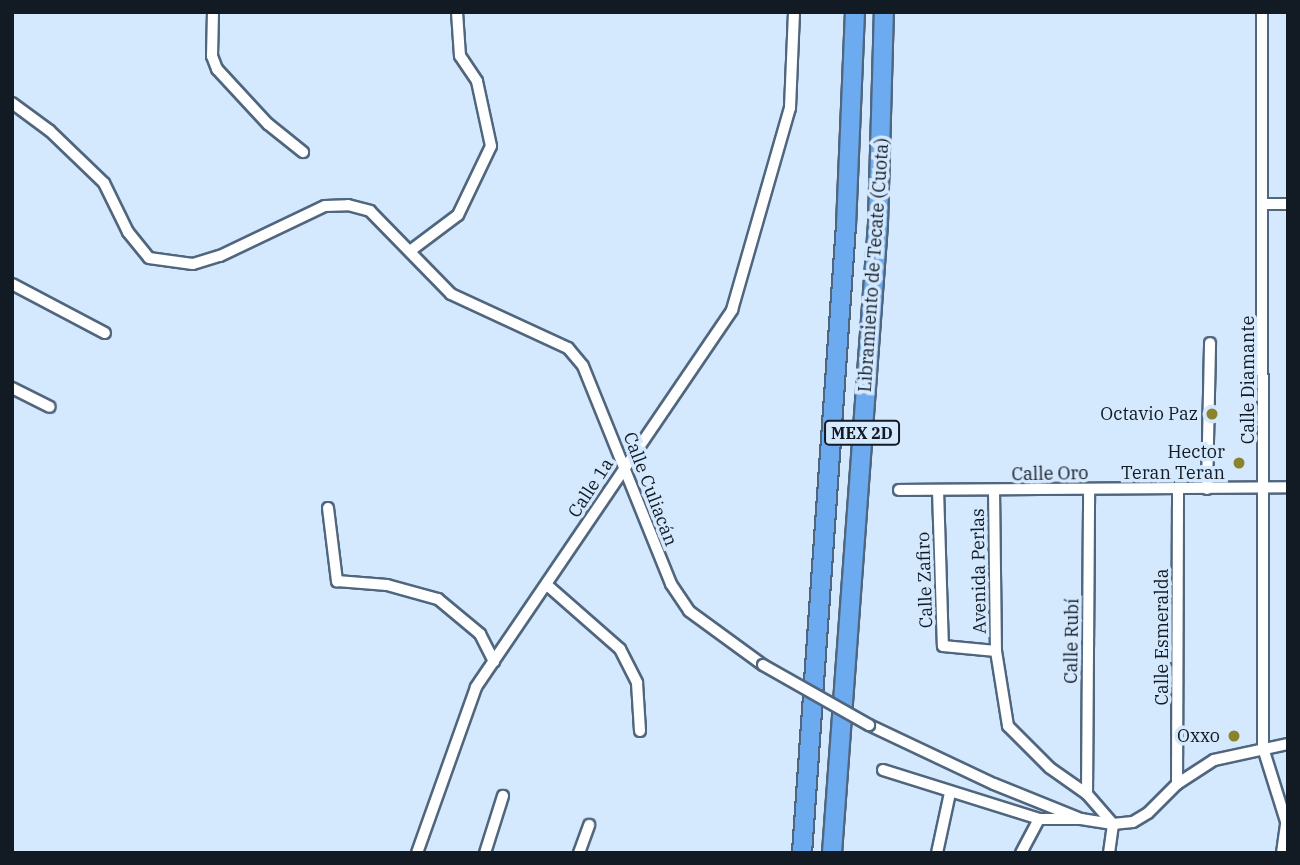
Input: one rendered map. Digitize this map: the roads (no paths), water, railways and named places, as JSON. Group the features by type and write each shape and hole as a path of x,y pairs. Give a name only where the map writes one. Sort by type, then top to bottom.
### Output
{"highway":[{"name":"Libramiento de Tecate (Cuota)","path":"802,853 848,199 855,12"},
{"name":"Libramiento de Tecate (Cuota)","path":"832,853 878,223 884,12"}],"street":[{"path":"213,12 212,56 217,69 268,124 303,152"},
{"path":"410,251 458,215 491,146 477,81 460,56 457,12"},
{"name":"Calle 1a","path":"418,853 476,687 732,310 790,108 794,12"},
{"name":"Calle Diamante","path":"1262,12 1263,748 1287,826"},
{"name":"Calle Culiacán","path":"12,103 50,131 103,183 128,232 149,258 193,264 220,256 325,206 348,205 370,211 451,294 568,348 583,366 625,465 665,571 689,611 763,665 869,725 981,779 1082,819 1113,824 1133,821 1148,813 1177,784 1214,760 1288,744"},
{"path":"1263,204 1288,204"},
{"path":"12,284 105,333"},
{"path":"1207,489 1210,342"},
{"path":"12,387 50,407"},
{"name":"Calle Oro","path":"900,490 1178,490 1288,487"},
{"name":"Calle Rubí","path":"1087,794 1090,489"},
{"name":"Calle Zafiro","path":"938,490 943,646 996,651"},
{"name":"Avenida Perlas","path":"994,490 996,651"},
{"name":"Calle Esmeralda","path":"1177,784 1178,490"},
{"path":"328,508 337,581 387,585 438,599 480,634 494,662"},
{"path":"547,585 620,649 637,683 640,731"},
{"path":"996,651 1007,726 1042,761 1087,794 1113,824 1109,853"},
{"path":"883,770 1039,819 1082,819"},
{"path":"937,853 950,793"},
{"path":"485,853 503,796"},
{"path":"1021,853 1039,819"},
{"path":"579,853 589,825"},
{"path":"1282,853 1287,826"}],"place":[{"name":"Octavio Paz","path":"1212,414"},
{"name":"Hector Teran Teran","path":"1239,463"},
{"name":"Oxxo","path":"1234,736"}]}
